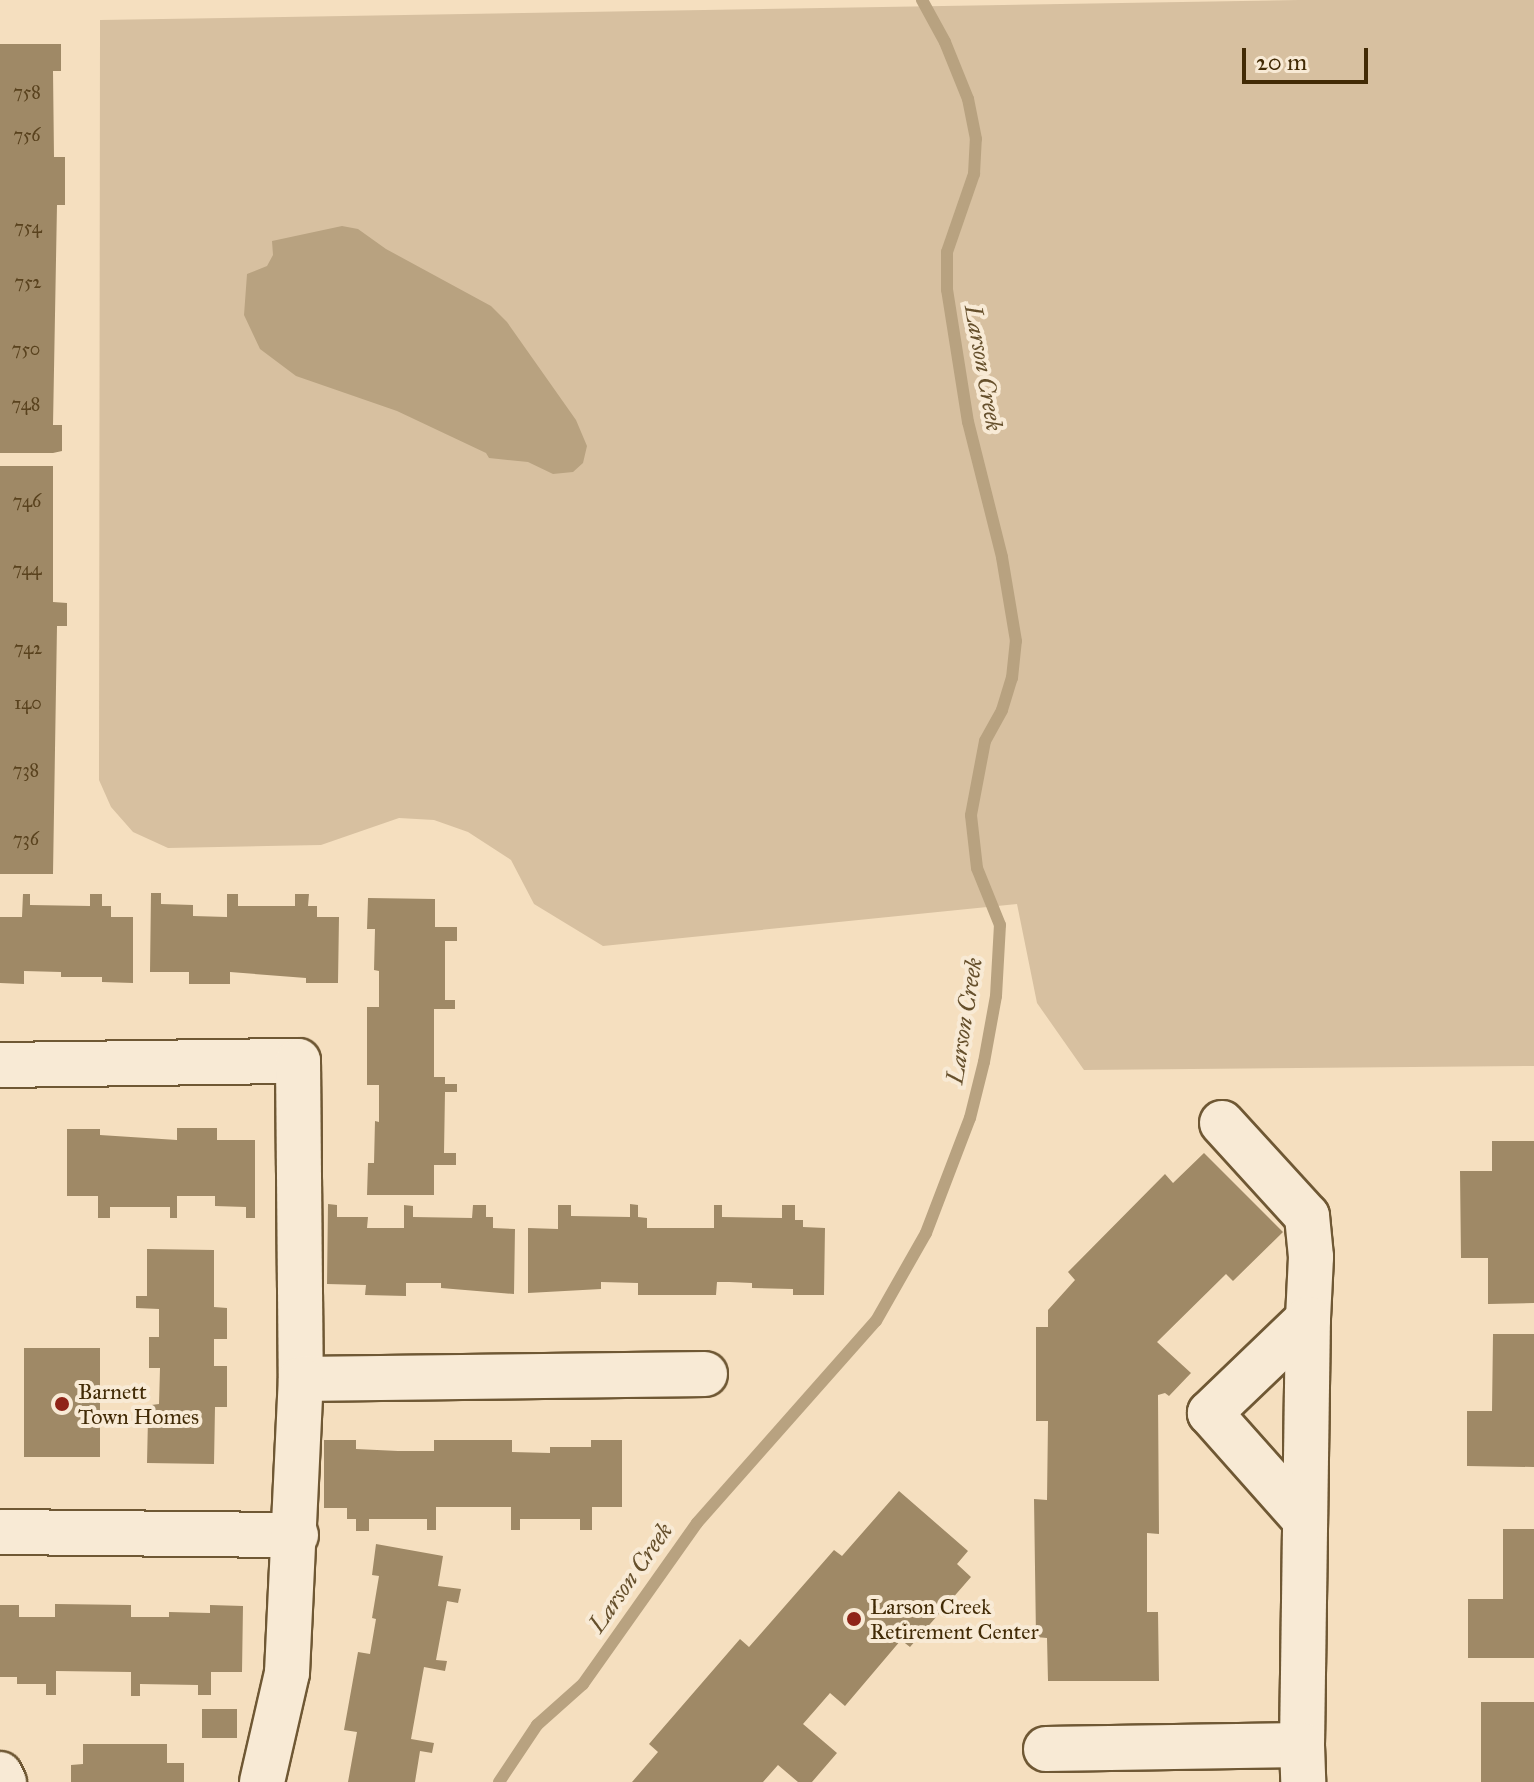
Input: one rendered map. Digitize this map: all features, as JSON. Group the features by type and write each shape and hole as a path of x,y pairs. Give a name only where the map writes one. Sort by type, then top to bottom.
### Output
{"lane":[{"path":"0,1065 298,1061 301,1379 296,1535 287,1673 262,1782"},
{"path":"1046,1749 1179,1765 1303,1763 1311,1257 1307,1216 1222,1123"},
{"path":"1305,1520 1210,1413 1308,1319"},
{"path":"301,1379 705,1374"},
{"path":"0,1532 296,1535"},
{"path":"0,1774 4,1782"}],"shaded area":[{"path":"1299,0 1534,0 1534,1066 1084,1070 1037,1003 1017,904 603,946 534,904 511,860 468,832 434,820 399,818 321,845 168,848 133,832 111,807 99,780 100,20"},
{"path":"342,226 358,229 386,249 491,306 507,322 576,420 587,446 583,463 573,472 553,474 528,462 489,458 486,453 397,411 296,376 260,349 244,315 247,274 267,266 273,255 272,241"}],"building":[{"path":"0,44 61,44 61,71 53,71 54,157 65,157 65,205 57,205 53,425 62,425 62,451 53,453 0,453"},
{"path":"0,466 53,466 53,602 67,603 67,626 57,626 53,874 0,874"},
{"path":"151,893 161,893 161,904 193,905 193,916 227,917 227,894 238,894 238,906 295,906 295,894 309,894 308,906 317,906 317,917 339,917 338,983 306,983 306,978 230,972 230,984 189,984 189,972 150,972"},
{"path":"23,894 30,894 30,905 90,906 90,894 102,894 102,906 111,906 111,917 133,917 133,983 102,982 102,977 61,977 61,972 24,971 24,984 0,983 0,917 22,917"},
{"path":"368,898 435,899 435,927 457,927 457,941 445,941 445,1000 455,1000 455,1009 434,1009 434,1077 445,1077 445,1084 457,1084 457,1092 445,1092 444,1153 456,1153 456,1165 434,1165 434,1195 367,1195 368,1163 374,1163 375,1121 379,1122 379,1085 367,1085 367,1007 379,1007 379,971 374,970 375,929 367,929"},
{"path":"177,1128 217,1128 217,1140 255,1140 255,1218 246,1218 246,1207 215,1206 215,1196 177,1196 177,1218 170,1218 170,1207 110,1207 110,1218 98,1218 98,1196 67,1196 67,1129 100,1129 100,1135 177,1140"},
{"path":"1492,1141 1534,1141 1534,1303 1488,1304 1488,1258 1461,1258 1460,1171 1492,1171"},
{"path":"1204,1153 1283,1232 1233,1281 1226,1274 1157,1342 1191,1373 1169,1396 1165,1393 1158,1395 1159,1534 1147,1533 1147,1612 1158,1612 1159,1681 1048,1681 1047,1638 1036,1637 1034,1499 1047,1500 1048,1421 1036,1421 1036,1327 1048,1327 1048,1310 1075,1280 1068,1272 1165,1174 1173,1183"},
{"path":"328,1204 337,1205 337,1217 368,1217 367,1228 404,1228 404,1205 413,1206 413,1217 472,1218 473,1205 486,1205 486,1217 493,1217 493,1228 515,1229 514,1294 441,1288 441,1283 406,1283 406,1296 365,1295 366,1285 327,1284"},
{"path":"630,1204 638,1205 638,1217 647,1218 647,1228 714,1228 714,1205 722,1205 722,1217 782,1218 782,1205 795,1205 795,1220 803,1220 803,1227 825,1228 824,1295 793,1295 793,1289 752,1288 752,1283 729,1282 717,1282 716,1295 638,1295 638,1283 601,1282 601,1289 528,1293 528,1228 558,1229 558,1205 571,1205 571,1216 630,1217"},
{"path":"147,1249 214,1250 214,1307 227,1308 227,1339 214,1339 214,1366 227,1366 227,1407 215,1407 214,1464 147,1463 148,1418 136,1418 136,1407 159,1404 160,1368 149,1368 149,1337 159,1337 159,1309 136,1308 136,1296 147,1296"},
{"path":"1493,1334 1534,1334 1534,1467 1467,1466 1467,1411 1492,1411"},
{"name":"Barnett Town Homes","path":"24,1348 100,1348 100,1457 24,1457"},
{"path":"324,1440 356,1440 356,1449 434,1451 434,1440 512,1440 512,1452 550,1453 550,1447 591,1447 591,1440 622,1440 622,1507 592,1507 592,1530 580,1530 580,1519 520,1519 520,1530 511,1530 511,1507 436,1507 436,1530 427,1530 427,1519 369,1519 369,1531 356,1531 356,1519 347,1519 347,1508 324,1508"},
{"name":"Larson Creek Retirement Center","path":"899,1491 968,1551 957,1564 971,1577 910,1647 901,1640 845,1706 830,1693 803,1724 837,1753 812,1782 798,1782 778,1765 763,1782 632,1782 658,1752 649,1744 740,1639 749,1647 834,1550 842,1556"},
{"path":"1503,1529 1534,1529 1534,1658 1468,1658 1468,1599 1503,1599"},
{"path":"376,1544 443,1556 438,1586 461,1589 458,1603 447,1601 436,1660 447,1661 445,1671 424,1667 411,1739 434,1743 432,1753 420,1751 415,1782 348,1782 357,1732 344,1730 358,1652 370,1654 379,1576 372,1575"},
{"path":"55,1604 131,1605 131,1617 169,1617 169,1612 210,1613 210,1605 243,1606 242,1672 211,1672 211,1695 198,1695 198,1685 140,1684 140,1696 131,1696 131,1672 56,1671 56,1695 46,1695 46,1684 17,1684 17,1677 0,1677 0,1605 19,1605 19,1617 55,1617"},
{"path":"1481,1702 1534,1702 1534,1782 1481,1782"},
{"path":"202,1709 237,1709 237,1738 202,1738"},
{"path":"83,1744 167,1744 167,1763 184,1763 184,1782 71,1782 71,1765 83,1764"}],"waterway":[{"name":"Larson Creek","path":"499,1782 537,1725 583,1684 697,1523 876,1321 926,1233 970,1118 984,1062 996,996 1000,925 977,868 971,815 985,741 1002,710 1012,678 1016,641 1002,557 968,422 947,290 947,252 974,174 976,139 968,99 945,42 922,0"}],"place":[{"name":"Barnett Town Homes","path":"62,1404"},
{"name":"Larson Creek Retirement Center","path":"854,1619"}]}
